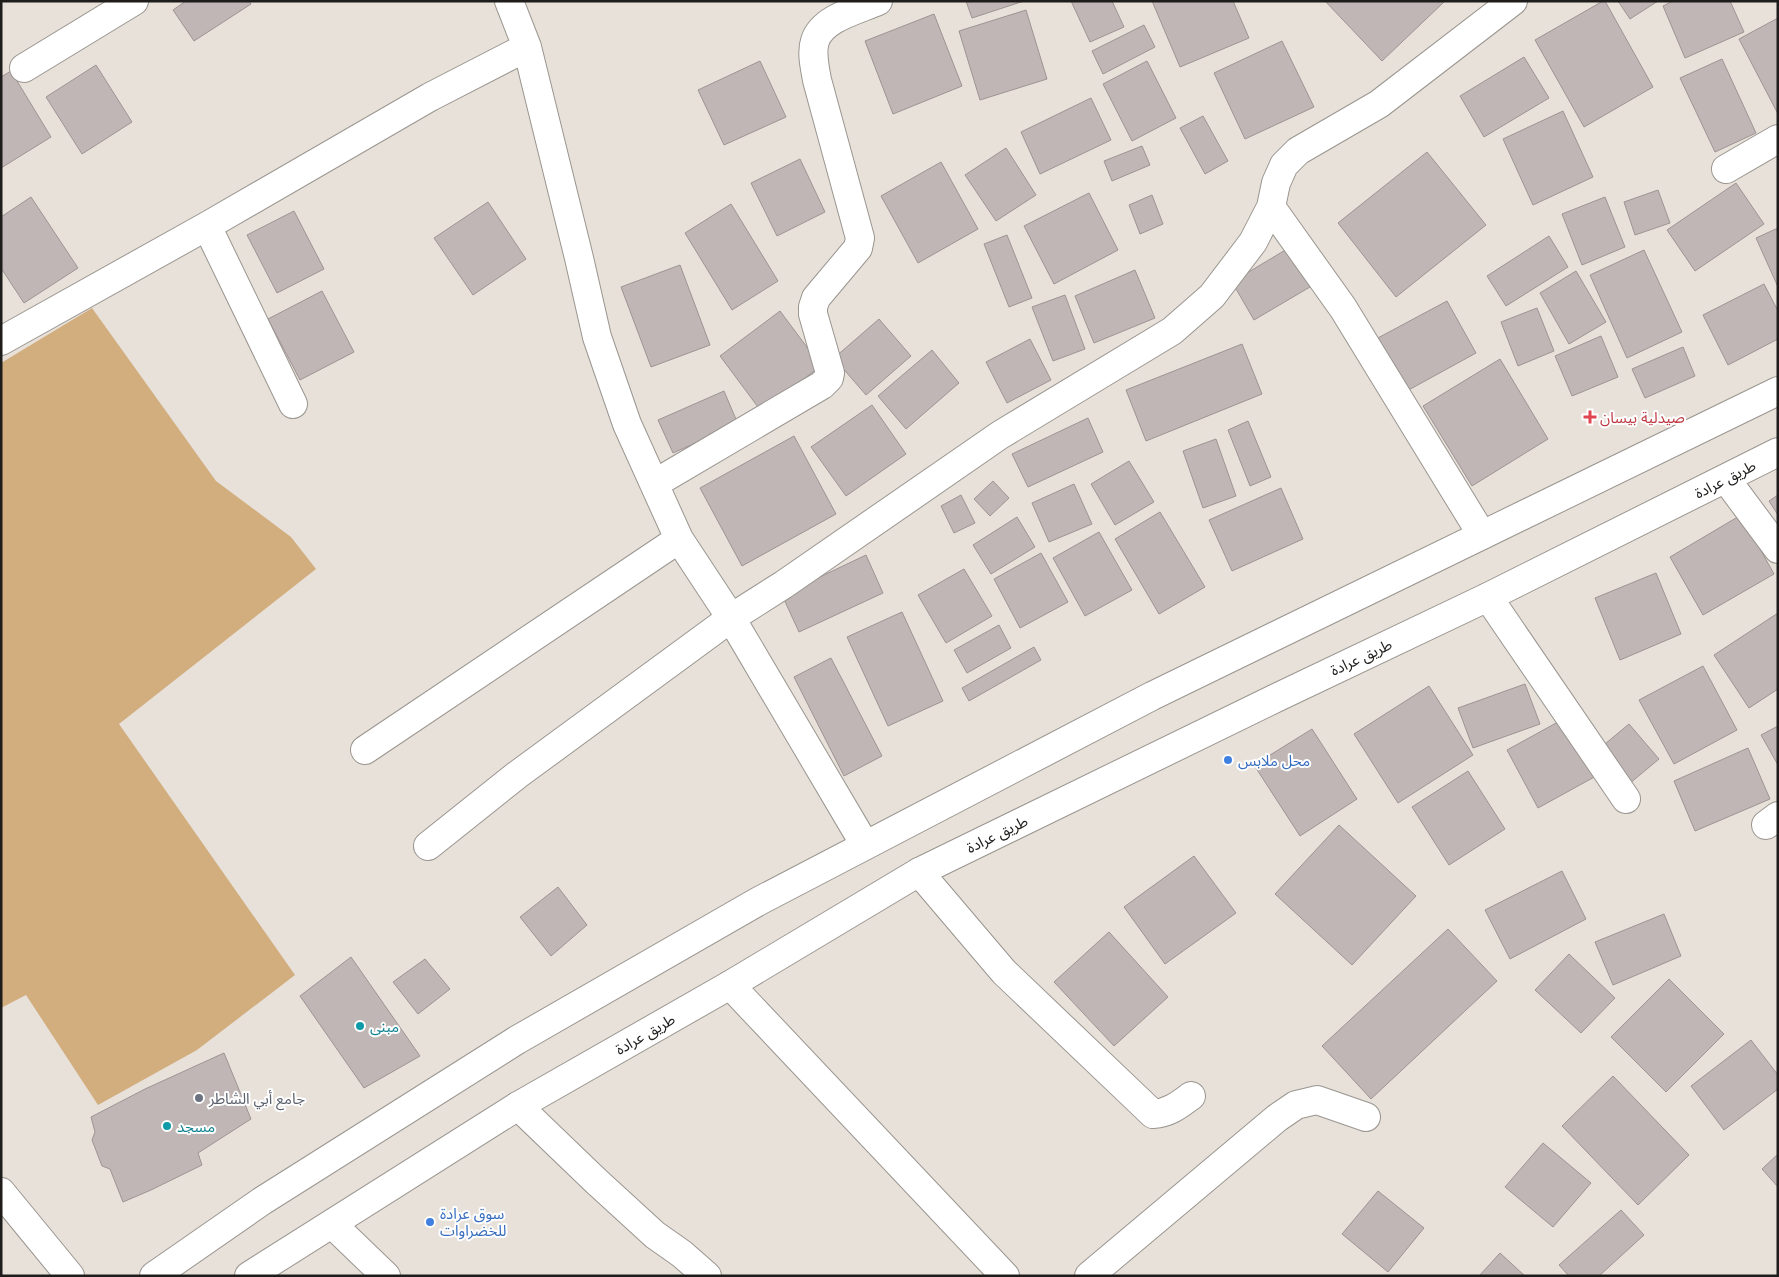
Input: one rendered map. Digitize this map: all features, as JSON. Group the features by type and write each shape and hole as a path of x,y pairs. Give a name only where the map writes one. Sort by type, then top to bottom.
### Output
{"street":[{"path":"24,68 134,1"},
{"path":"508,1 526,47 580,258 597,337 627,424 679,539 731,618 865,845"},
{"path":"654,484 822,385 829,378 830,373 813,307 816,298 858,248 860,238 817,80 814,42 820,31 831,21 878,1"},
{"path":"428,846 517,775 731,618 783,585 1000,435 1172,331 1212,296 1253,242 1271,207 1276,183 1284,165 1298,150 1379,104 1513,1"},
{"path":"1,341 207,226 430,97 526,47"},
{"path":"1726,169 1778,138"},
{"path":"1271,207 1343,308 1482,535"},
{"path":"207,226 293,404"},
{"path":"154,1276 262,1201 517,1040 759,901 1152,696 1778,392"},
{"name":"طريق عرادة","path":"249,1276 518,1106 730,985 919,872 1286,692 1488,597 1778,452"},
{"path":"1726,479 1778,549"},
{"path":"365,750 679,539"},
{"path":"1488,597 1626,799"},
{"path":"919,872 1004,972 1153,1114 1163,1114 1191,1096"},
{"path":"730,985 1000,1274"},
{"path":"1089,1276 1277,1118 1296,1105 1317,1100 1366,1117"},
{"path":"518,1106 655,1235 682,1254 707,1276"},
{"path":"1,1192 70,1276"},
{"path":"332,1224 386,1276"}],"shaded area":[{"path":"92,308 216,481 291,537 316,569 119,724 295,975 197,1050 98,1105 26,995 1,1008 1,363"}],"building":[{"path":"186,1 249,1 251,4 194,41 173,10"},
{"path":"966,1 1024,1 972,18"},
{"path":"1071,1 1112,1 1124,27 1090,42"},
{"path":"1152,1 1233,1 1249,38 1180,67"},
{"path":"1325,1 1445,1 1382,61"},
{"path":"1605,1 1653,87 1584,127 1535,40"},
{"path":"1618,1 1658,1 1630,19"},
{"path":"1673,1 1730,1 1744,32 1685,58 1663,6"},
{"path":"1026,10 1047,79 980,100 959,31"},
{"path":"934,14 962,86 893,114 865,41"},
{"path":"1778,18 1778,114 1739,39"},
{"path":"1144,25 1155,47 1103,74 1092,51"},
{"path":"1282,41 1314,107 1245,139 1214,73"},
{"path":"1524,57 1549,98 1484,137 1460,96"},
{"path":"1722,59 1756,133 1715,152 1680,78"},
{"path":"760,61 786,117 724,145 698,90"},
{"path":"1147,61 1176,118 1132,141 1103,84"},
{"path":"96,65 132,122 82,154 46,97"},
{"path":"11,71 51,137 1,168 1,77"},
{"path":"1091,98 1111,140 1040,174 1021,132"},
{"path":"1563,111 1593,177 1533,205 1503,139"},
{"path":"1203,116 1228,161 1205,174 1180,128"},
{"path":"1142,146 1150,165 1112,181 1104,161"},
{"path":"1006,148 1036,195 996,221 965,175"},
{"path":"1427,152 1486,225 1396,297 1338,223"},
{"path":"800,159 825,212 777,236 751,183"},
{"path":"941,162 978,229 918,263 881,196"},
{"path":"1736,183 1764,224 1695,271 1667,230"},
{"path":"1658,190 1670,223 1635,235 1624,202"},
{"path":"1089,193 1118,250 1054,284 1024,226"},
{"path":"1152,195 1163,224 1140,234 1129,205"},
{"path":"31,197 78,268 24,303 1,268 1,217"},
{"path":"1605,197 1625,247 1582,265 1562,214"},
{"path":"488,202 526,259 473,295 434,238"},
{"path":"731,204 778,281 732,310 685,233"},
{"path":"294,211 324,269 277,293 247,235"},
{"path":"1778,228 1778,287 1756,238"},
{"path":"1007,235 1032,298 1009,307 984,244"},
{"path":"1549,236 1568,267 1506,306 1487,276"},
{"path":"1287,249 1310,287 1254,320 1232,282"},
{"path":"1644,250 1682,332 1627,358 1590,275"},
{"path":"680,265 710,345 651,367 621,287"},
{"path":"1135,270 1155,318 1094,343 1075,296"},
{"path":"1576,271 1606,322 1569,344 1540,293"},
{"path":"1764,284 1778,311 1778,339 1728,365 1703,315"},
{"path":"322,291 354,352 300,380 268,319"},
{"path":"1065,295 1085,349 1053,361 1032,307"},
{"path":"1447,301 1476,353 1405,392 1376,339"},
{"path":"1537,308 1554,351 1518,366 1501,322"},
{"path":"780,311 821,366 761,411 720,356"},
{"path":"879,319 911,356 866,395 834,358"},
{"path":"1601,336 1618,377 1572,396 1555,356"},
{"path":"1030,339 1051,380 1007,403 986,362"},
{"path":"1242,344 1262,394 1146,441 1126,390"},
{"path":"1683,347 1695,376 1645,398 1632,369"},
{"path":"932,350 959,383 906,429 878,396"},
{"path":"1500,359 1548,439 1472,486 1423,406"},
{"path":"724,391 738,424 673,453 658,420"},
{"path":"872,405 906,454 846,496 811,447"},
{"path":"1088,418 1103,452 1028,487 1012,454"},
{"path":"1248,421 1271,477 1250,486 1228,430"},
{"path":"794,436 836,514 742,566 700,488"},
{"path":"1216,439 1236,496 1203,508 1183,451"},
{"path":"1129,461 1154,502 1115,525 1091,484"},
{"path":"993,481 1009,498 990,516 974,499"},
{"path":"1074,484 1092,524 1049,542 1032,503"},
{"path":"1281,488 1303,539 1232,571 1209,520"},
{"path":"961,495 975,523 954,533 941,506"},
{"path":"1778,495 1778,515 1769,501"},
{"path":"1160,512 1205,587 1159,614 1115,539"},
{"path":"1741,515 1774,574 1703,615 1670,557"},
{"path":"1017,517 1035,547 991,574 973,545"},
{"path":"1099,532 1132,590 1085,616 1053,558"},
{"path":"1041,553 1068,602 1020,628 994,579"},
{"path":"866,555 883,593 799,632 782,595"},
{"path":"964,569 992,616 946,643 918,595"},
{"path":"1656,573 1681,634 1620,660 1595,598"},
{"path":"902,612 943,701 888,726 847,637"},
{"path":"1778,613 1778,689 1749,708 1714,655"},
{"path":"999,625 1011,648 967,673 954,650"},
{"path":"1034,647 1041,660 969,701 962,688"},
{"path":"831,658 882,756 844,776 794,677"},
{"path":"1703,666 1737,730 1674,764 1639,700"},
{"path":"1525,684 1540,724 1473,748 1458,708"},
{"path":"1429,686 1473,755 1398,803 1354,734"},
{"path":"1567,717 1598,775 1538,808 1507,750"},
{"path":"1629,724 1659,759 1629,784 1599,749"},
{"path":"1778,726 1778,765 1761,735"},
{"path":"1312,729 1357,799 1300,836 1254,765"},
{"path":"1748,748 1770,799 1695,831 1674,781"},
{"path":"1468,771 1505,829 1449,865 1412,807"},
{"path":"1339,825 1416,896 1352,965 1275,894"},
{"path":"1194,856 1236,913 1165,964 1124,907"},
{"path":"1562,871 1586,919 1510,959 1485,910"},
{"path":"558,887 587,925 551,956 520,917"},
{"path":"1664,914 1681,956 1613,985 1595,942"},
{"path":"1448,929 1497,981 1371,1099 1322,1046"},
{"path":"1109,932 1168,997 1114,1046 1054,982"},
{"path":"1569,954 1615,998 1581,1033 1535,990"},
{"name":"مبنى","path":"351,957 420,1056 364,1088 300,996"},
{"name":"مبنى","path":"425,959 450,989 418,1014 393,982"},
{"path":"1669,979 1724,1034 1666,1092 1611,1037"},
{"path":"1751,1040 1778,1075 1778,1089 1724,1130 1691,1086"},
{"name":"مسجد","path":"224,1053 251,1119 198,1153 202,1165 123,1202 110,1169 102,1166 92,1140 95,1132 91,1117 145,1089"},
{"path":"1613,1076 1689,1155 1638,1205 1562,1126"},
{"path":"1543,1143 1591,1183 1553,1227 1505,1187"},
{"path":"1778,1154 1778,1187 1762,1169"},
{"path":"1378,1191 1424,1228 1388,1272 1342,1234"},
{"path":"1621,1210 1644,1235 1599,1276 1569,1276 1559,1265"},
{"path":"1500,1253 1525,1276 1479,1276"}],"place":[{"name":"صيدلية بيسان","path":"1590,417"},
{"name":"محل ملابس","path":"1228,760"},
{"name":"مبنى","path":"360,1026"},
{"name":"جامع أبي الشاطر","path":"199,1098"},
{"name":"مسجد","path":"167,1126"},
{"name":"سوق عرادة للخضراوات","path":"430,1222"}]}
